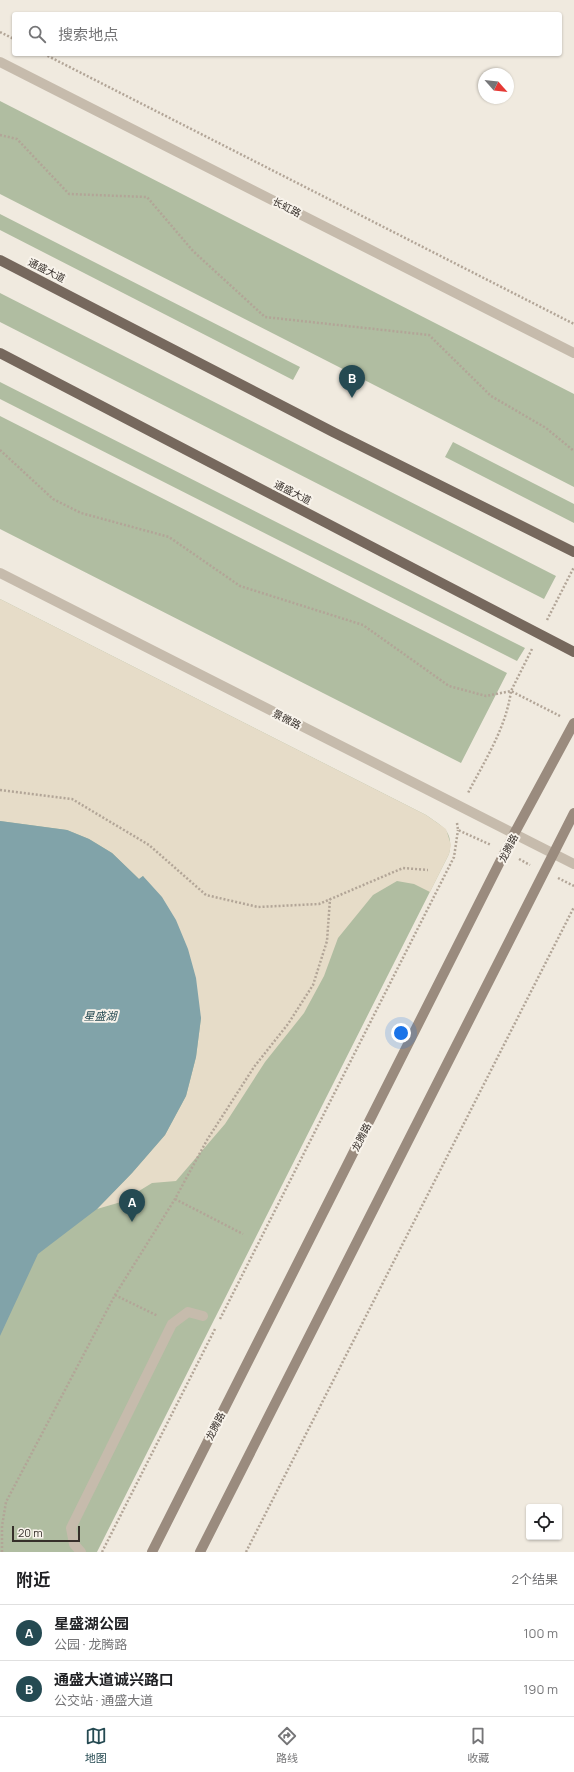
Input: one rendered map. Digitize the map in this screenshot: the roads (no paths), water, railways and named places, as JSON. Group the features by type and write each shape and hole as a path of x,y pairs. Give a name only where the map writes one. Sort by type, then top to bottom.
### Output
{"main road":[{"name":"通盛大道","path":"0,260 333,432 574,552"},
{"name":"通盛大道","path":"0,353 574,652"},
{"name":"龙腾路","path":"152,1552 514,834 574,723"},
{"path":"200,1552 574,814"}],"street":[{"name":"长虹路","path":"0,62 574,353"},
{"name":"景微路","path":"0,573 574,864"},
{"path":"81,1552 74,1544 71,1528 172,1324 188,1312 203,1316"}],"water":[{"name":"星盛湖","path":"0,821 67,830 89,839 112,853 139,879 143,876 162,897 176,920 188,949 196,978 201,1018 196,1057 186,1096 165,1135 132,1173 97,1209 38,1254 0,1336"}],"place":[{"name":"通盛大道诚兴路口","path":"352,398"},
{"name":"星盛湖公园","path":"132,1222"}]}
